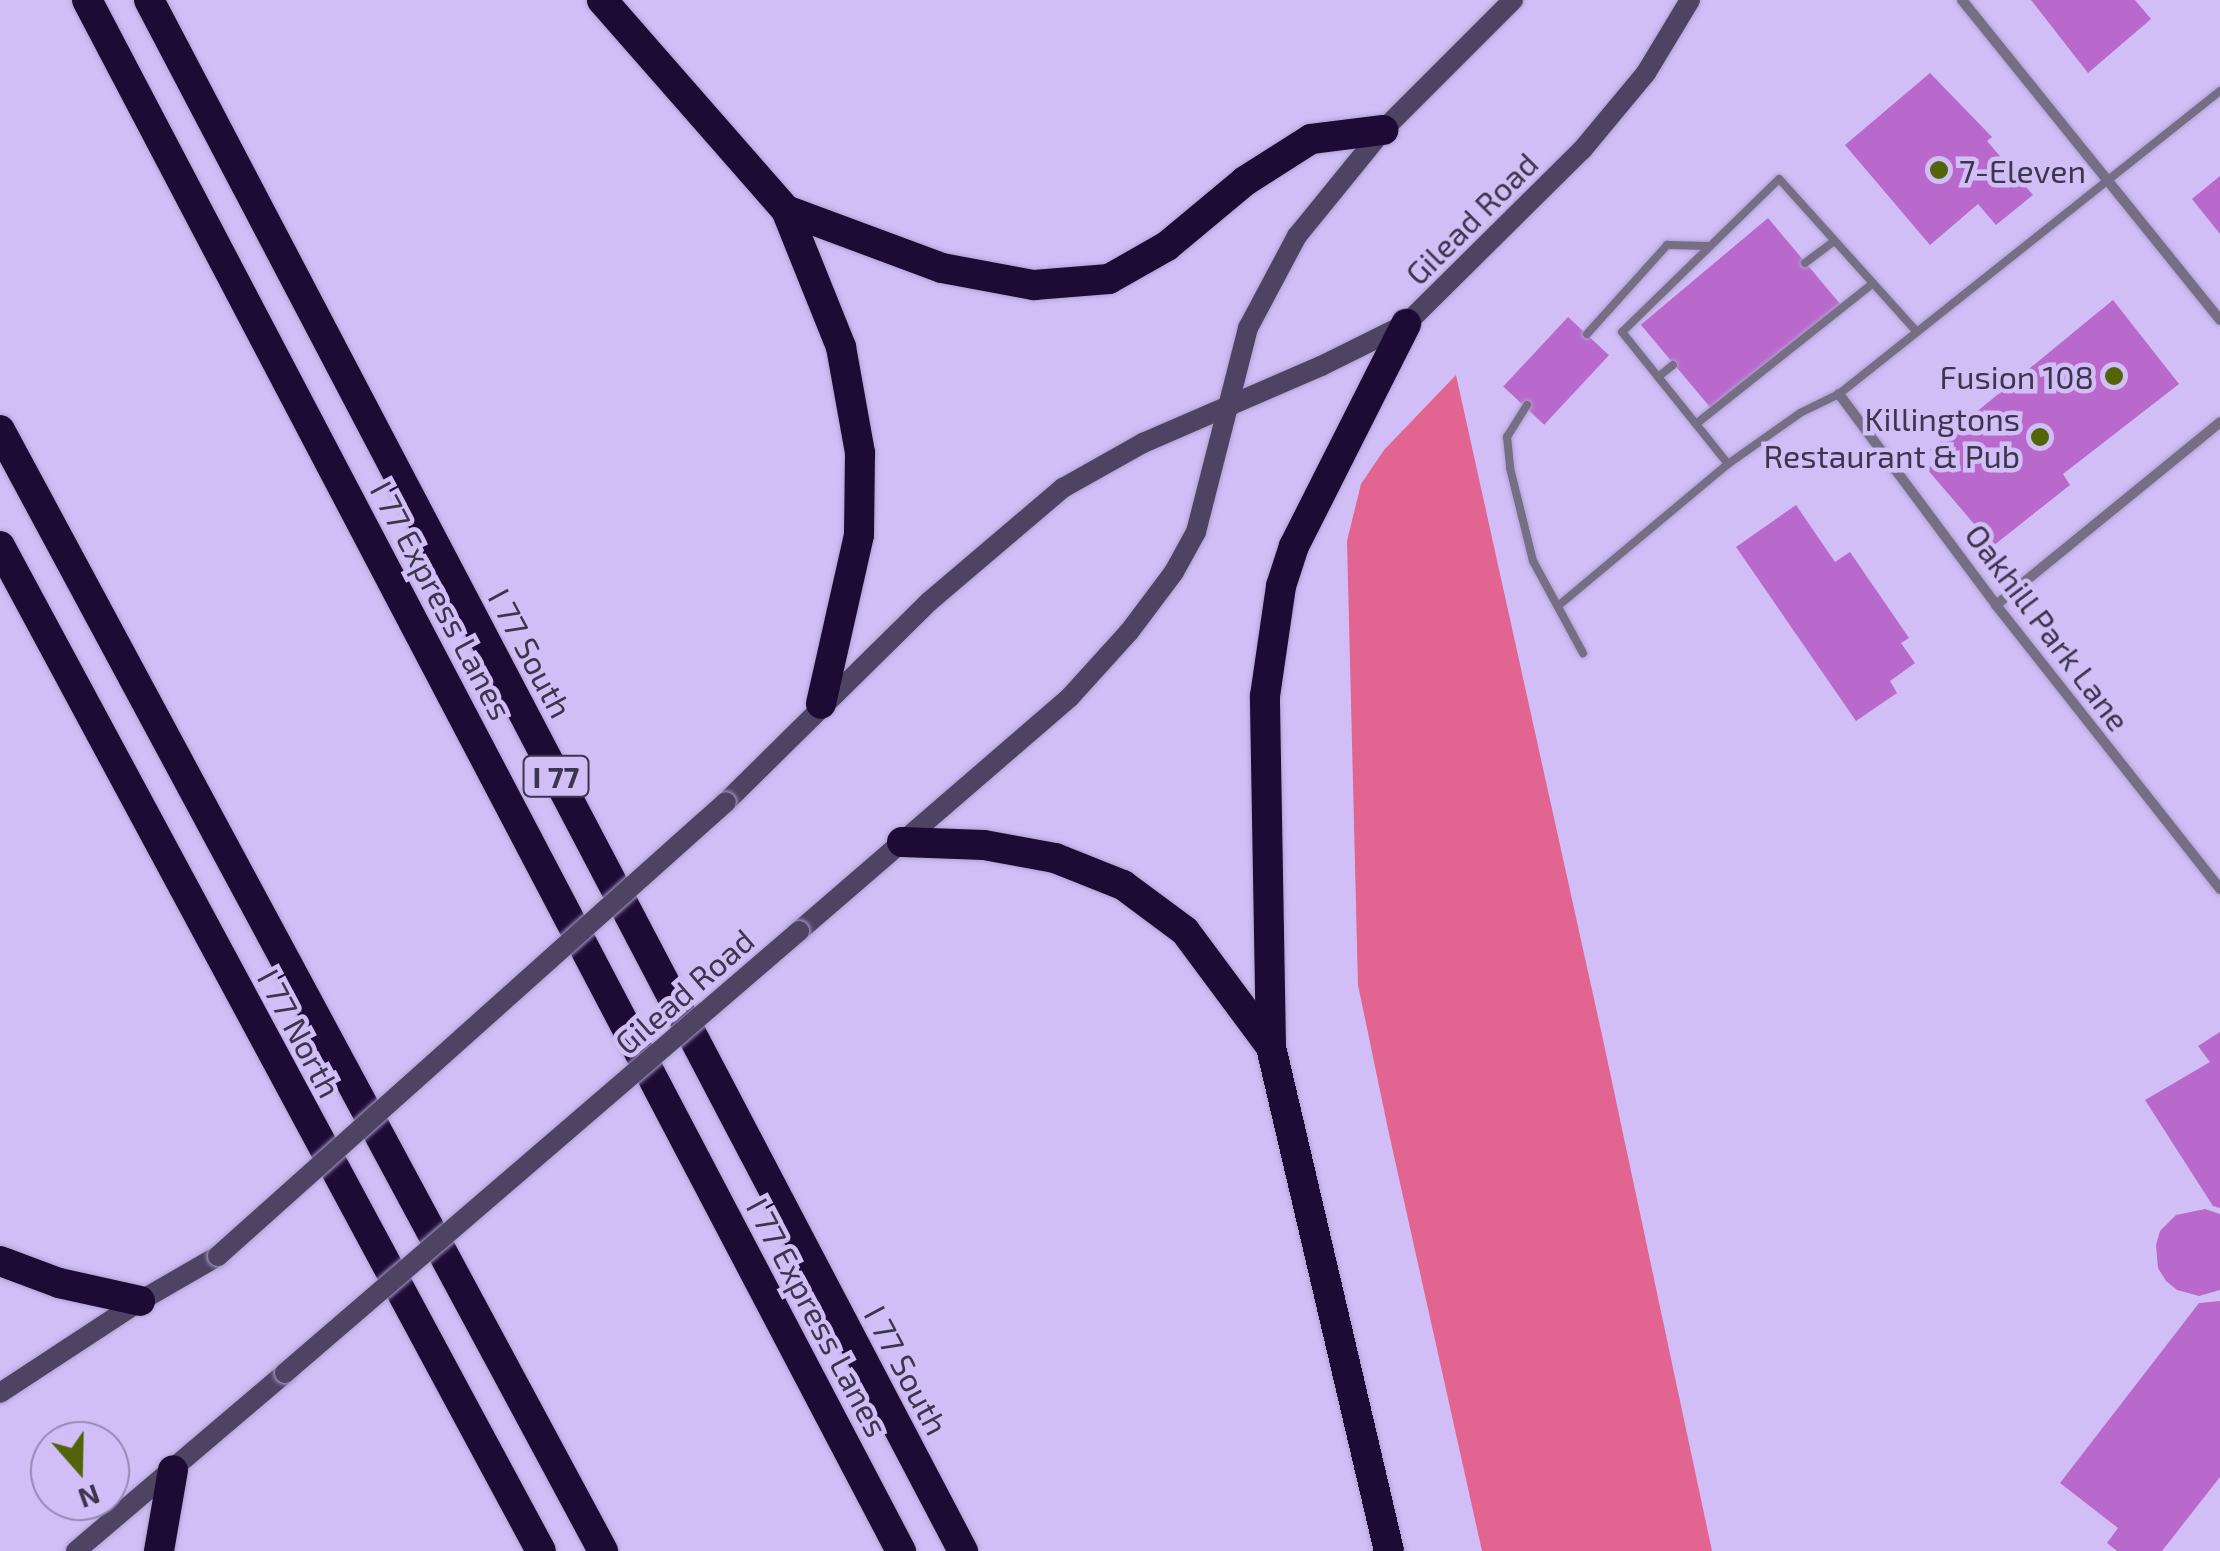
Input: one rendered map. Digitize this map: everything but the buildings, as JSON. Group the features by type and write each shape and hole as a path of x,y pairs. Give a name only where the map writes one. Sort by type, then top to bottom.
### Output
{"highway":[{"name":"I 77 Express Lanes","path":"87,0 902,1551"},
{"name":"I 77 South","path":"149,0 963,1551"},
{"path":"602,0 786,210 840,346 860,453 859,535 820,704"},
{"path":"786,210 942,268 1034,285 1108,279 1167,246 1245,182 1311,139 1383,130"},
{"path":"1389,1551 1271,1047 1265,696 1280,586 1294,546 1406,324"},
{"path":"0,430 603,1551"},
{"name":"I 77 North","path":"0,546 541,1551"},
{"path":"902,842 984,845 1037,855 1123,885 1185,931 1271,1047"},
{"path":"0,1261 59,1282 140,1301"},
{"path":"159,1551 173,1470"}],"main road":[{"name":"Gilead Road","path":"76,1551 1070,697 1140,617 1196,532 1248,328 1297,236 1383,130 1513,0"},
{"name":"Gilead Road","path":"0,1394 140,1301 218,1256 726,802 820,704 977,559 1063,488 1143,443 1322,366 1406,324 1582,150 1646,73 1690,0"}],"street":[{"path":"1962,0 2220,320"},
{"name":"Oakhill Park Lane","path":"1840,394 1996,604 2220,889"},
{"path":"1996,604 2220,422"}],"lane":[{"path":"1558,606 1728,464 1800,414 1840,394 2220,90"},
{"path":"1728,464 1622,332 1778,179 1917,332"},
{"path":"1806,263 1834,241"},
{"path":"1587,334 1666,245 1710,246"},
{"path":"1696,424 1872,283"},
{"path":"1658,377 1672,365"},
{"path":"1526,405 1507,436 1510,468 1533,561 1583,653"}],"shaded area":[{"path":"1456,375 1712,1551 1482,1551 1388,1129 1358,985 1347,541 1361,484 1384,450"}],"place":[{"name":"7-Eleven","path":"1939,170"},
{"name":"Fusion 108","path":"2114,376"},
{"name":"Killingtons Restaurant & Pub","path":"2040,437"}]}
